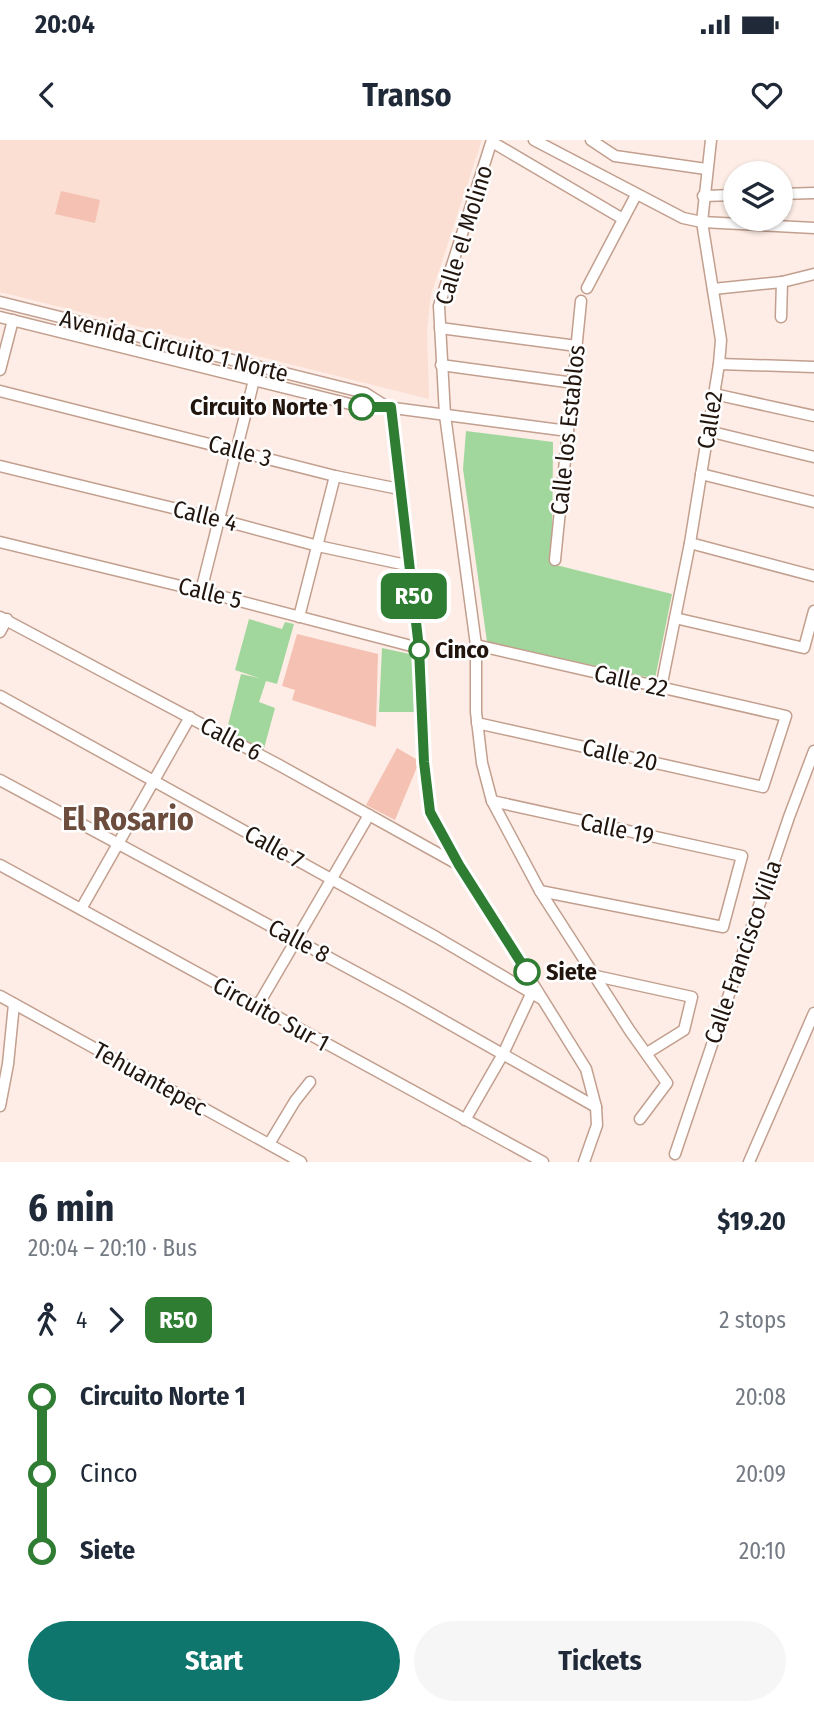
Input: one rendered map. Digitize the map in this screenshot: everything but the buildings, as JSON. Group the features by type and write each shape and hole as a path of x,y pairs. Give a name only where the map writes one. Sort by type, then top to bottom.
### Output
{"street":[{"path":"534,140 683,218 702,222 814,228"},
{"path":"591,140 615,156 706,169"},
{"name":"Calle2","path":"661,688 690,543 719,364 720,340 702,222 710,140"},
{"path":"492,141 624,219"},
{"name":"Calle el Molino","path":"492,141 439,306 445,415 476,645 477,723 482,763 492,801 540,891 630,1031 667,1083 640,1119"},
{"path":"793,193 814,192"},
{"path":"587,288 636,195"},
{"path":"703,196 723,195"},
{"path":"713,289 782,282 814,274"},
{"path":"781,317 782,282"},
{"name":"Calle los Establos","path":"555,560 581,301"},
{"name":"Avenida Circuito 1 Norte","path":"0,302 365,393 389,407"},
{"name":"Avenida Circuito 1 Norte","path":"0,317 362,407 389,407"},
{"path":"0,370 13,320"},
{"path":"440,328 576,346"},
{"path":"719,364 814,367"},
{"path":"441,365 574,383"},
{"path":"201,591 254,380"},
{"name":"Calle 3","path":"0,391 399,489"},
{"path":"714,394 814,416"},
{"path":"568,431 389,407 411,566 419,648 424,762 430,812 459,865 586,1069 596,1107 597,1125 584,1162"},
{"path":"708,431 814,457"},
{"name":"Calle 4","path":"0,466 318,546 411,566"},
{"path":"701,474 814,502"},
{"path":"299,617 335,475"},
{"name":"Calle 5","path":"0,542 419,648"},
{"path":"690,543 814,576"},
{"path":"675,618 804,648 814,611"},
{"path":"0,632 3,618"},
{"name":"Calle 6","path":"3,618 459,865"},
{"name":"Calle 22","path":"476,645 786,716 763,787"},
{"name":"Calle 7","path":"0,696 330,878 546,1002"},
{"path":"81,909 190,717"},
{"name":"Calle 20","path":"477,723 763,787"},
{"name":"Calle Francisco Villa","path":"675,1154 789,817 814,751"},
{"name":"Calle 8","path":"0,780 296,939 596,1107"},
{"name":"Calle 19","path":"492,801 742,856 723,926 540,891"},
{"path":"257,1007 369,815"},
{"name":"Circuito Sur 1","path":"0,865 542,1162"},
{"path":"596,976 692,997 684,1030 647,1053"},
{"path":"465,1120 503,1054 532,992"},
{"name":"Tehuantepec","path":"0,996 301,1162"},
{"path":"0,1106 8,1064 14,1004"},
{"path":"749,1162 814,1013"},
{"path":"269,1144 310,1082"}],"shaded area":[{"path":"0,140 482,140 431,295 427,329 429,399 0,292"}],"green space":[{"path":"466,431 553,442 552,564 672,594 655,679 487,642 463,469"},
{"path":"249,619 282,629 285,622 294,624 277,684 266,681 259,702 275,708 263,752 227,729 241,674 259,678 235,670"},
{"path":"382,648 414,655 414,712 379,712"}],"bus line":[{"name":"R50","path":"362,407 391,407 419,648 424,762 430,812 459,865 527,972"}],"place":[{"name":"Circuito Norte 1","path":"362,407"},
{"name":"Cinco","path":"419,650"},
{"name":"Siete","path":"527,972"}],"district":[{"name":"El Rosario","path":"128,819"}]}
